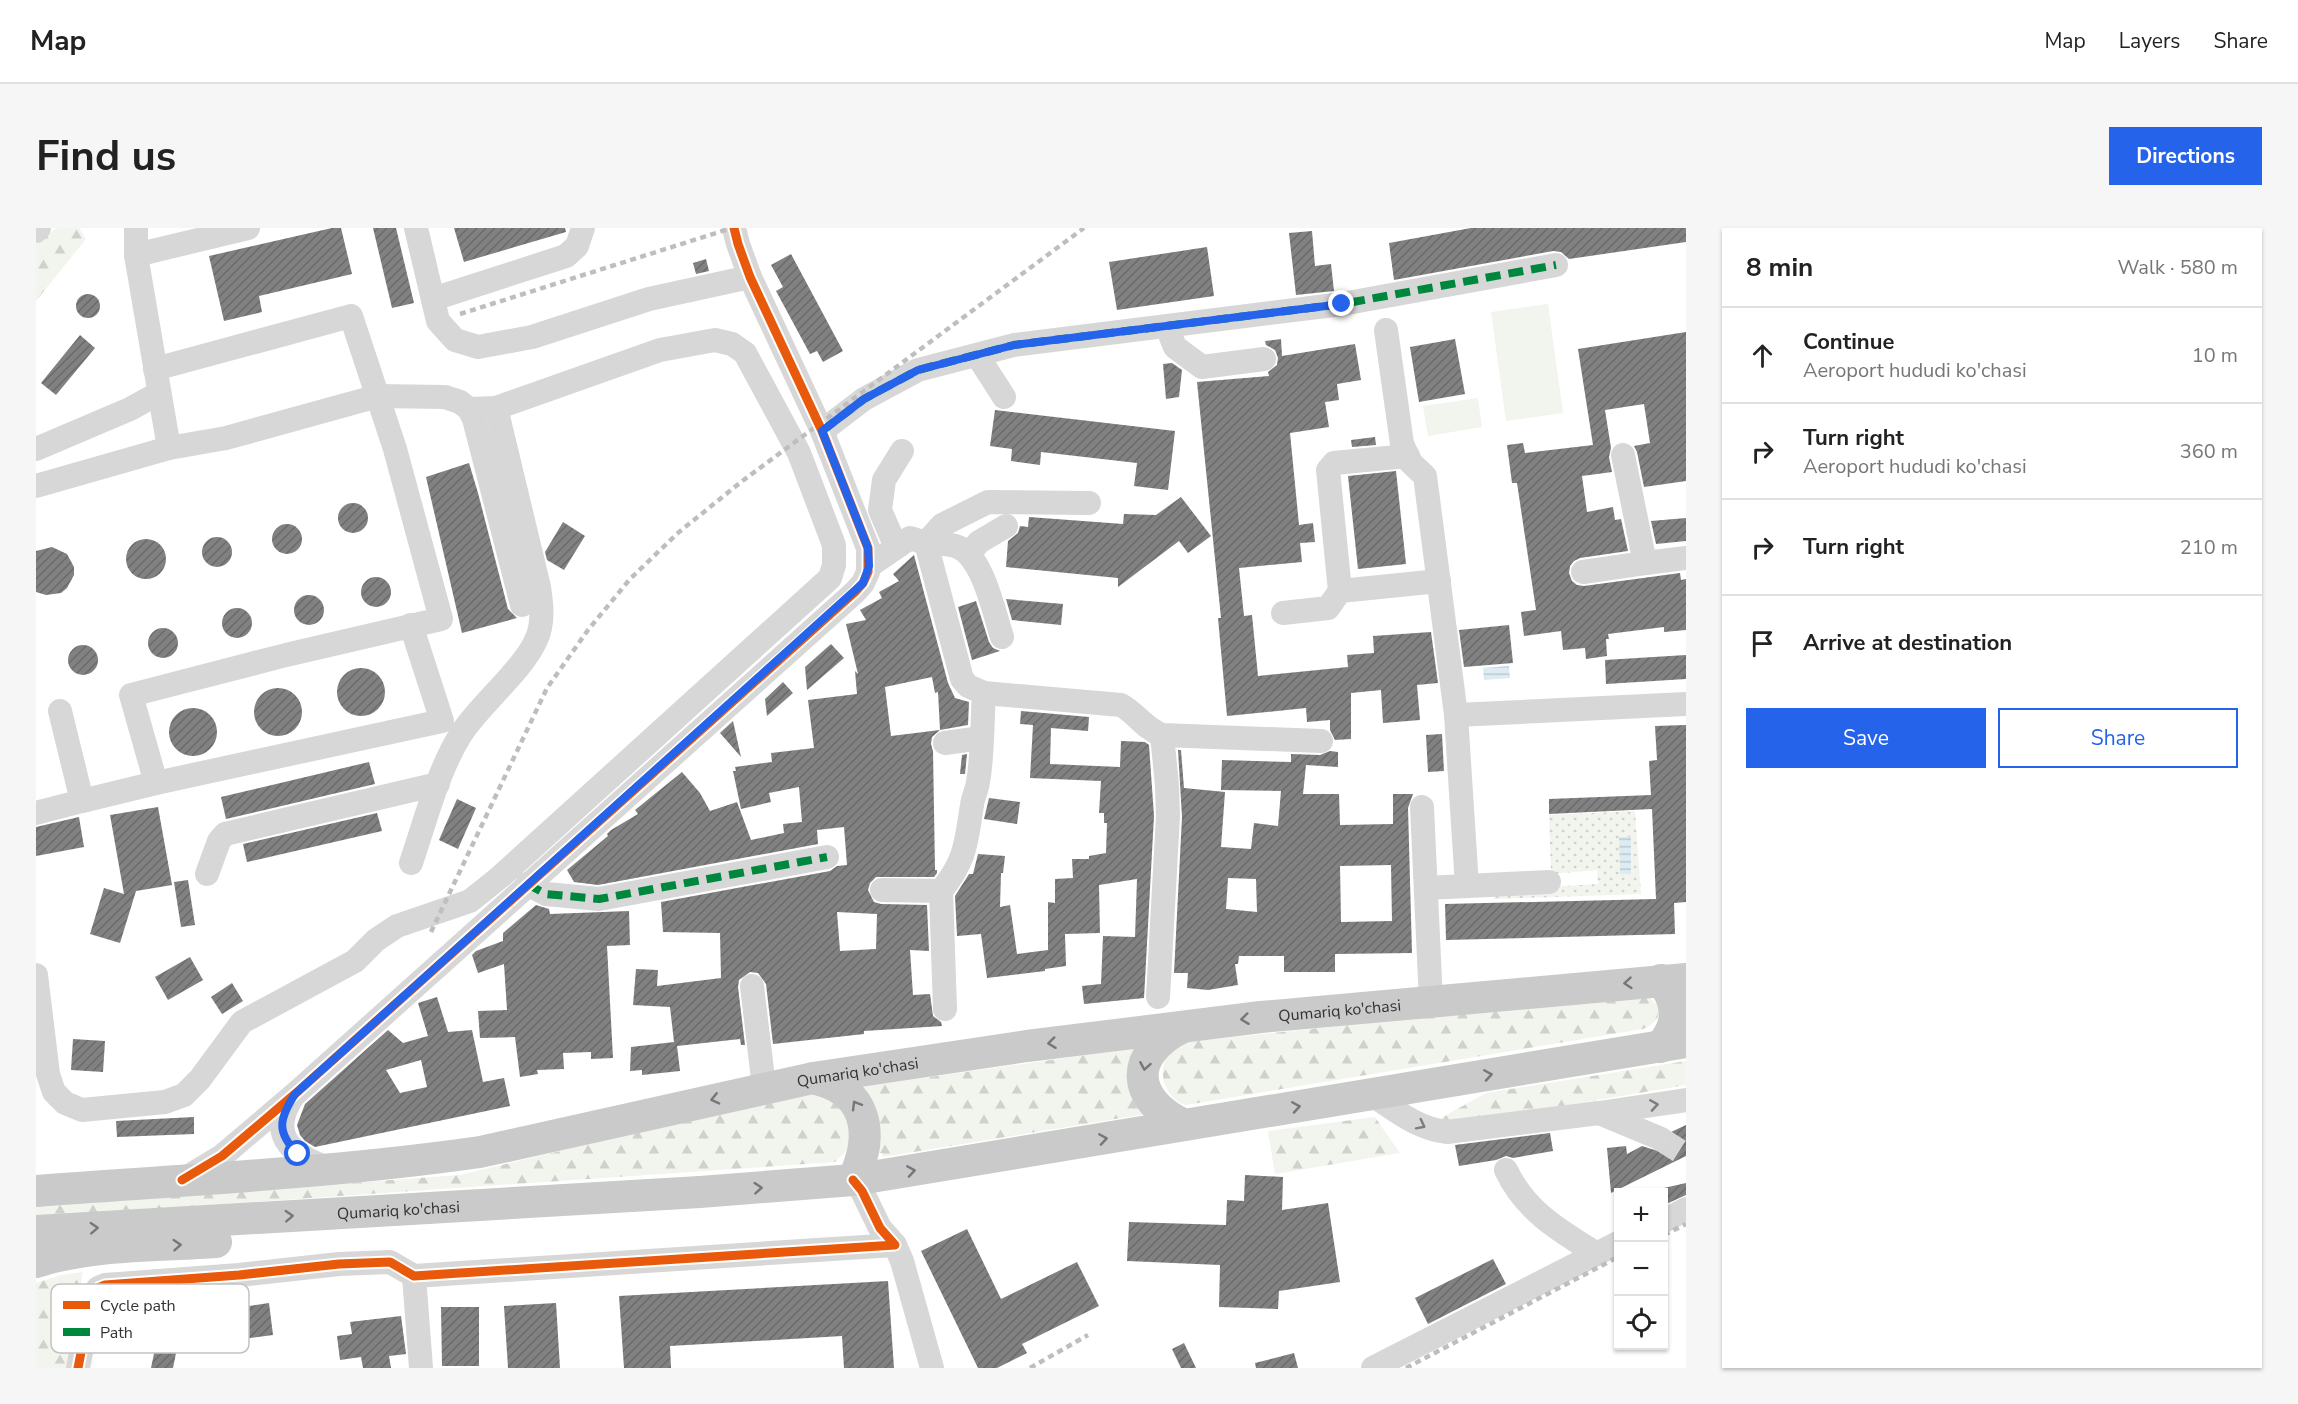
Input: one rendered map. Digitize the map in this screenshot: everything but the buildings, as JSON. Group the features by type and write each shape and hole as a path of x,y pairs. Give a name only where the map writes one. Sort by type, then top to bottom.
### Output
{"main road":[{"name":"Qumariq ko'chasi","path":"36,1191 335,1170 480,1152 813,1078 1027,1046 1261,1017 1674,979"},
{"path":"1673,1044 1671,1031 1676,1019 1675,1006 1670,992 1674,979"},
{"path":"1184,1026 1166,1035 1153,1047 1143,1073 1150,1101 1168,1117 1184,1125"},
{"name":"Qumariq ko'chasi","path":"36,1231 700,1192 853,1180 1673,1044"},
{"path":"813,1078 841,1088 853,1098 860,1108 865,1136 864,1152 853,1180"},
{"path":"36,1262 96,1250 417,1229 700,1192"}],"street":[{"path":"136,228 155,369 169,448"},
{"path":"138,255 141,228"},
{"path":"138,255 248,228"},
{"path":"417,228 438,321 455,340 478,347 532,337 649,299 750,277"},
{"path":"433,299 566,256 577,246 583,228"},
{"path":"182,1180 222,1156 295,1094 855,592 865,579 869,566 868,548 862,530 822,431 750,277 734,228"},
{"path":"822,431 864,399 918,370 1014,345 1342,304 1556,265"},
{"path":"155,369 351,316 395,449 441,619 286,655 130,695 156,783"},
{"path":"1167,327 1175,346 1202,367 1264,359"},
{"path":"1386,330 1402,444 1411,463 1425,476 1456,715 1467,885"},
{"path":"36,975 48,1074 54,1092 65,1103 82,1110 165,1102 184,1095 200,1079 242,1022 355,961 376,940 397,926 470,902 830,578 834,565 834,545 799,453 745,353 732,344 715,340 660,350 496,408 469,409"},
{"path":"977,355 1004,397"},
{"path":"36,449 130,409 159,393"},
{"path":"36,486 169,448 225,438 378,396 445,397 460,402 469,409 474,418 522,605"},
{"path":"36,813 156,783 451,728 487,699 532,648 540,630 542,608 496,408"},
{"path":"896,547 880,510 884,480 902,451"},
{"path":"1623,455 1645,563"},
{"path":"1283,613 1328,608 1340,591 1328,470 1334,463 1408,456"},
{"path":"926,543 942,525 988,502 1089,504"},
{"path":"969,554 979,542 1006,526"},
{"path":"869,566 910,538 926,543 957,547 969,554 977,565 1002,637"},
{"path":"926,543 962,679 968,686 984,693 1121,705 1130,710 1153,732 1161,735 1321,741"},
{"path":"1583,572 1686,558"},
{"path":"1340,591 1439,581"},
{"path":"411,625 451,728 438,784 411,863"},
{"path":"945,1009 941,891 955,874 966,845 972,803 978,782 984,693"},
{"path":"1456,715 1686,704"},
{"path":"60,711 82,801"},
{"path":"1158,997 1167,816 1167,785 1161,735"},
{"path":"945,743 981,738"},
{"path":"207,874 219,841 225,834 438,784"},
{"path":"1422,807 1431,1002"},
{"path":"527,884 546,894 598,898 827,857"},
{"path":"1426,888 1548,882"},
{"path":"882,890 941,891"},
{"path":"752,986 764,1088"},
{"path":"295,1094 282,1117 281,1124 285,1138 298,1154 316,1164 335,1170"},
{"path":"1371,1094 1419,1125 1447,1132 1686,1100"},
{"path":"1599,1113 1659,1138"},
{"path":"1506,1170 1513,1185 1535,1212 1548,1223 1597,1254"},
{"path":"853,1180 862,1191 902,1261 932,1368"},
{"path":"1668,1219 1686,1209"},
{"path":"118,1284 239,1275 339,1264 390,1262 414,1276 856,1248 887,1237"},
{"path":"1373,1368 1614,1245"},
{"path":"414,1276 421,1368"},
{"path":"78,1368 81,1353"}],"green space":[{"path":"57,228 79,228 86,239 36,301 36,244"},
{"path":"1548,304 1563,413 1506,421 1491,312"},
{"path":"1478,398 1482,427 1428,436 1423,406"},
{"path":"1635,811 1641,894 1494,899 1494,890 1598,884 1597,870 1551,874 1549,815"},
{"path":"1639,994 1653,1000 1659,1010 1656,1020 1643,1029 1186,1105 1169,1093 1164,1079 1166,1058 1179,1043"},
{"path":"1136,1048 1146,1114 883,1157 882,1153 874,1155 878,1133 877,1118 859,1087"},
{"path":"1686,1061 1686,1085 1444,1126 1434,1122 1486,1093"},
{"path":"822,1092 853,1120 849,1148 835,1162 36,1217 36,1206 460,1175 673,1124"},
{"path":"1375,1117 1400,1153 1275,1174 1268,1131"},
{"path":"83,1272 81,1284 51,1284 51,1353 69,1353 66,1368 36,1368 36,1283 62,1275"}],"shaded area":[{"path":"1509,666 1510,678 1484,680 1483,668"},
{"path":"1619,837 1631,837 1631,874 1620,874"}],"tunnel":[{"path":"1659,1138 1686,1155"}],"railway":[{"path":"460,314 732,228"},
{"path":"431,932 547,688 588,630 630,579 679,532 741,482 1084,228"},
{"path":"1668,1233 1686,1224"},
{"path":"1406,1368 1614,1259"},
{"path":"1030,1368 1088,1335"}],"marked path":[{"path":"822,431 864,399 918,370 1014,345 1342,304 1556,265"},
{"path":"527,884 546,894 599,899 827,857"}],"cycle path":[{"path":"182,1180 222,1156 295,1094 863,583 868,572 868,548 822,431 750,277 734,228"},
{"path":"118,1284 239,1275 339,1264 390,1262 414,1276 895,1245 880,1228 862,1191 853,1180"},
{"path":"78,1368 81,1353"}],"route":[{"path":"298,1154 285,1138 281,1124 285,1109 295,1094 863,583 869,566 868,548 822,431 864,399 918,370 1014,345 1342,304"}]}
